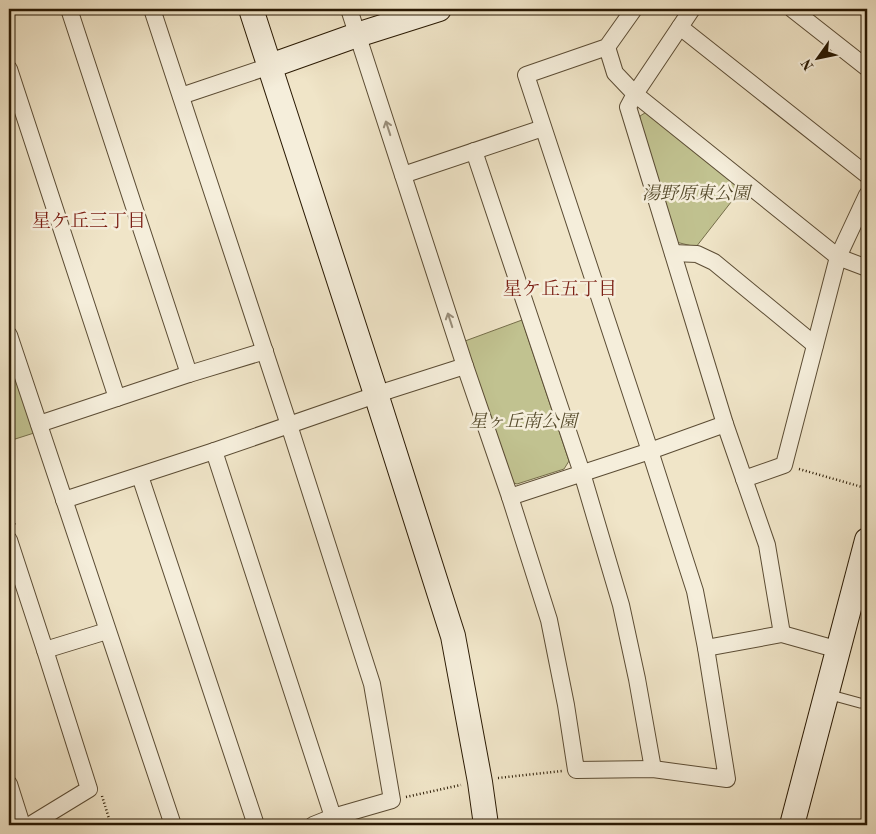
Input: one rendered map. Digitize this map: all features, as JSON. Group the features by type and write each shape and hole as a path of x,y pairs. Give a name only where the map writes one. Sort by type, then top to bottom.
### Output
{"street":[{"path":"69,9 189,374"},
{"path":"152,9 182,96 372,684 392,800 333,817 313,825"},
{"path":"251,9 453,636 486,825"},
{"path":"349,9 549,620 566,705 576,770 652,769 727,779 706,648 694,591 650,451 526,75 607,47 634,9"},
{"path":"182,96 357,35 439,9"},
{"path":"692,9 628,107 726,424 767,545 782,634"},
{"path":"792,9 867,68"},
{"path":"680,27 867,175"},
{"path":"607,47 615,73 635,94 838,257 867,268"},
{"path":"9,69 117,398"},
{"path":"403,175 543,128"},
{"path":"474,151 582,473 621,605 637,679 652,769"},
{"path":"744,480 784,465 838,257 867,195"},
{"path":"673,253 697,254 714,262 815,345"},
{"path":"9,335 173,825"},
{"path":"39,424 264,351"},
{"path":"64,500 214,451 376,394 466,366"},
{"path":"510,497 726,424"},
{"path":"214,451 333,817"},
{"path":"140,476 256,825"},
{"path":"9,540 46,650 89,789 30,825"},
{"path":"792,825 867,540"},
{"path":"46,650 107,631"},
{"path":"706,648 782,634 839,650"},
{"path":"9,784 22,825"}],"lane":[{"path":"827,694 860,703"}],"path":[{"path":"784,465 862,487"},
{"path":"498,778 576,770"},
{"path":"392,800 468,784"}],"green space":[{"name":"湯野原東公園","path":"648,111 742,188 696,247 676,242 640,130 640,116"},
{"name":"星ヶ丘南公園","path":"522,320 569,461 564,469 517,484 511,482 465,341"},
{"path":"9,354 34,433 9,441"}],"district":[{"name":"星ケ丘三丁目","path":"89,220"},
{"name":"星ケ丘五丁目","path":"560,288"}]}
